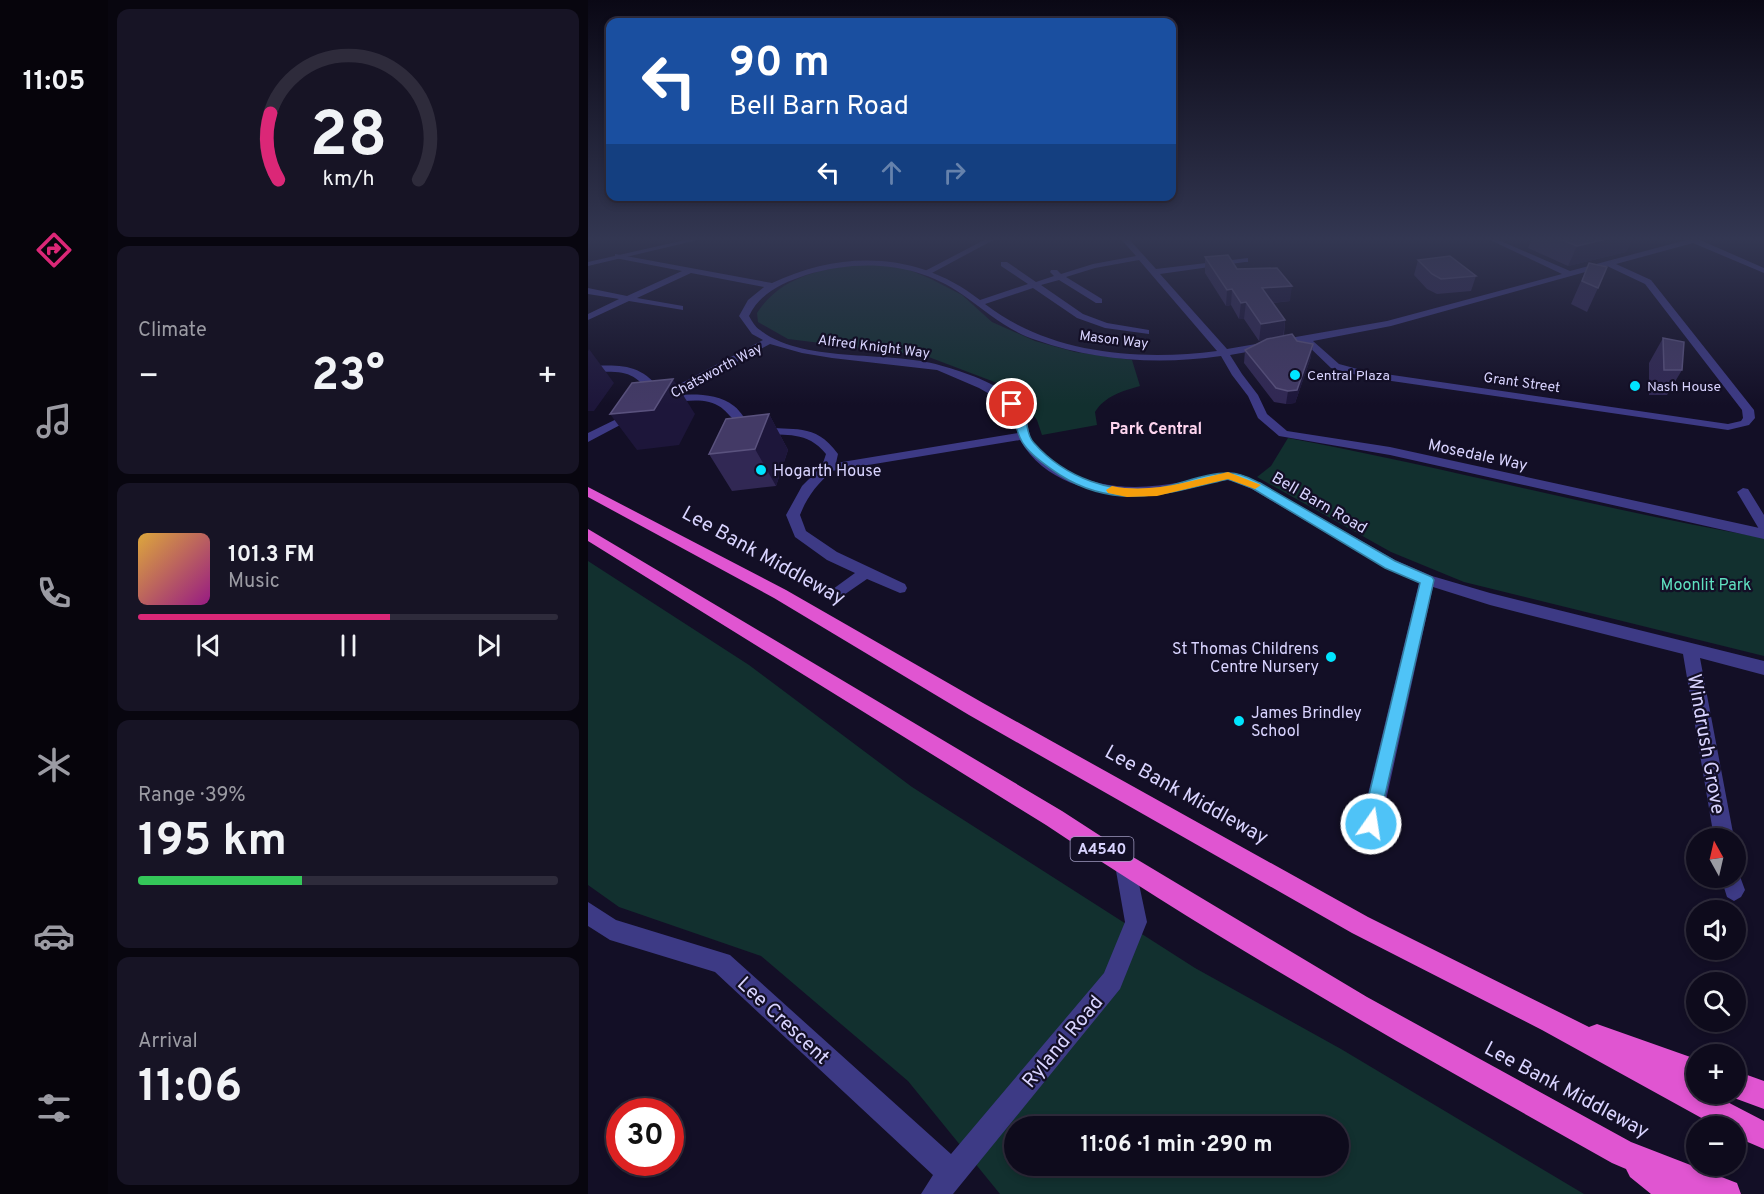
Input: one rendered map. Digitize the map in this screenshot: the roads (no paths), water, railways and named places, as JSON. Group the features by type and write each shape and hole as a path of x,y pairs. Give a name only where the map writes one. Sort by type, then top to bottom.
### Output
{"highway":[{"name":"Lee Bank Middleway","path":"588,491 780,594 976,710 1360,925 1551,1021 1745,1127 1764,1135"},
{"name":"Lee Bank Middleway","path":"588,534 1358,1006 1622,1153 1726,1194"},
{"path":"1551,1021 1686,1068"},
{"path":"1746,1089 1764,1095"},
{"path":"1622,1153 1676,1194"}],"street":[{"path":"603,294 680,308"},
{"path":"588,317 637,294"},
{"name":"Alfred Knight Way","path":"758,294 744,316 746,324 753,331 770,340 798,349 842,357 920,363 939,368 1003,396 1019,414 1023,436"},
{"name":"Mason Way","path":"967,294 999,319 1038,338 1077,349 1129,357 1185,358 1388,324 1498,294"},
{"path":"978,303 1008,294"},
{"path":"1048,294 1080,316 1105,325 1146,332"},
{"path":"1085,294 1100,302"},
{"name":"Mosedale Way","path":"1174,294 1224,352 1237,375 1254,395 1262,416 1283,434 1390,451 1764,534"},
{"name":"Grant Street","path":"1306,339 1335,366 1364,374 1691,422 1728,426 1745,423 1749,418 1748,410 1657,294"},
{"name":"Chatsworth Way","path":"588,438 770,340"},
{"path":"588,369 630,369 649,379 653,404 682,398 724,402 736,412 742,424 751,429 810,434 823,441 832,454 828,468"},
{"path":"900,588 832,556 800,534 793,515 801,494 811,481 828,468 1023,436"},
{"name":"Bell Barn Road","path":"1023,436 1041,456 1083,484 1127,493 1157,492 1228,476 1236,477 1256,486 1390,564 1427,580 1490,599 1764,668"},
{"path":"1743,492 1764,526"},
{"path":"838,593 866,572"},
{"path":"1371,824 1427,580"},
{"name":"Windrush Grove","path":"1690,650 1722,828"},
{"name":"Ryland Road","path":"944,1184 1112,981 1136,922 1125,865"},
{"name":"Lee Crescent","path":"588,913 610,929 722,963 944,1184"}],"place":[{"name":"Central Plaza","path":"1295,375"},
{"name":"Nash House","path":"1635,386"},
{"name":"Hogarth House","path":"761,470"},
{"name":"St Thomas Childrens Centre Nursery","path":"1331,657"},
{"name":"James Brindley School","path":"1239,721"}],"district":[{"name":"Park Central","path":"1156,428"}],"park label":[{"name":"Moonlit Park","path":"1706,584"}]}
